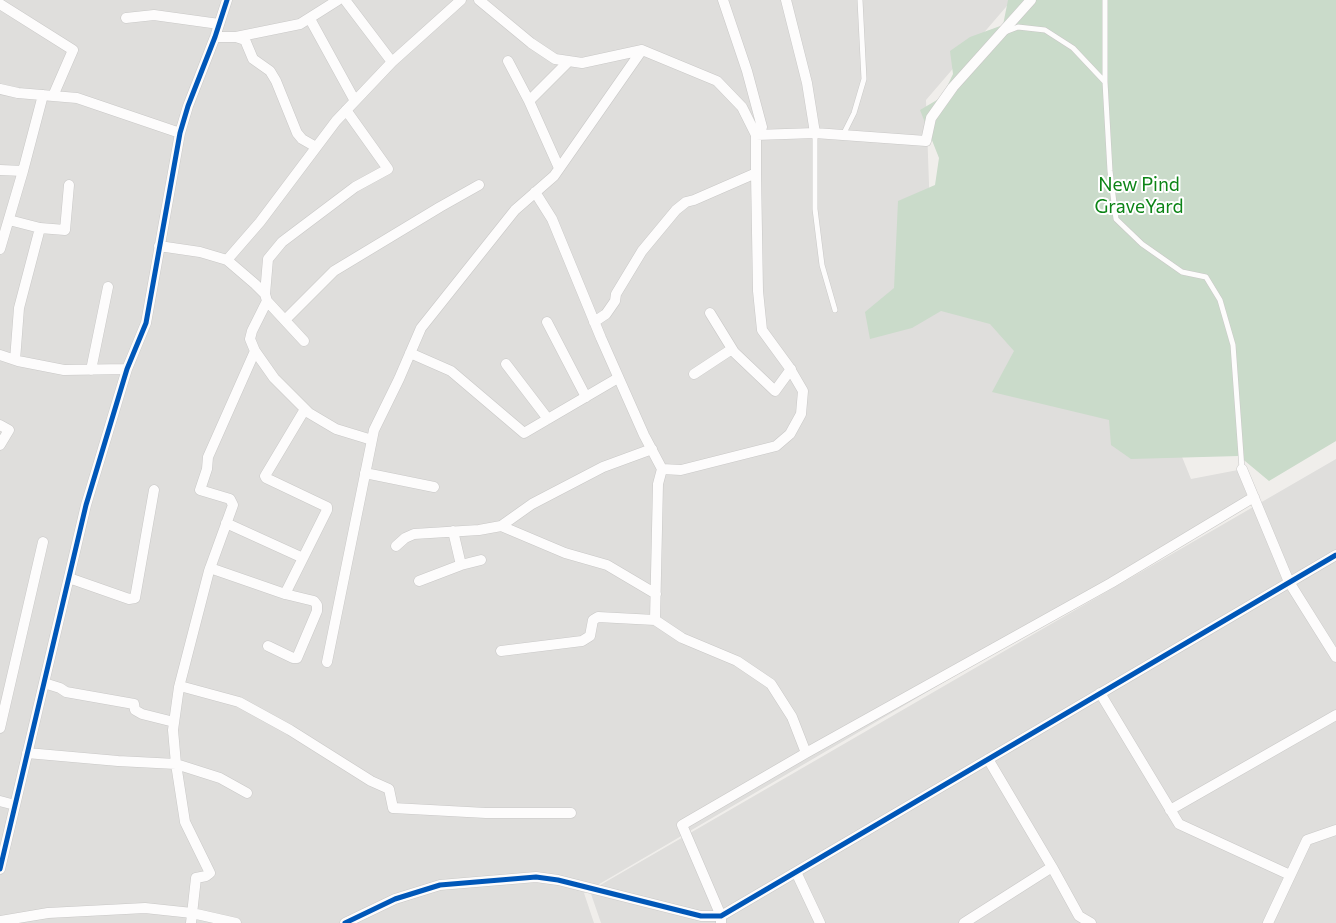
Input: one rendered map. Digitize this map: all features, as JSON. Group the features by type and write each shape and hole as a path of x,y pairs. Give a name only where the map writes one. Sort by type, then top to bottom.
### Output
{"street":[{"path":"0,869 86,505 127,369 146,323 180,133 227,0"},
{"path":"215,37 236,37 300,24 338,0"},
{"path":"345,0 392,62"},
{"path":"227,260 262,220 346,110 392,62 461,0"},
{"path":"479,0 531,43 555,59 582,63 642,50 718,81 742,107 756,134 758,292 762,330 803,391 801,414 790,434 776,446 680,470 662,469"},
{"path":"723,0 747,71 762,127 756,134"},
{"path":"786,0 807,83 815,133"},
{"path":"756,134 815,133 926,141 930,118 947,94 1031,0"},
{"path":"0,4 73,50 48,95 0,249"},
{"path":"126,18 154,15 219,24"},
{"path":"310,18 355,101"},
{"path":"236,37 244,40 253,59 270,71 297,134 316,147"},
{"path":"327,662 374,430 421,328 515,210 554,176 642,50"},
{"path":"508,61 529,101 559,168"},
{"path":"529,101 569,61"},
{"path":"0,89 18,93 77,98 180,133"},
{"path":"346,110 388,169 355,187 282,242 268,259 266,298 250,339 255,350 274,378 305,409 336,428 372,440"},
{"path":"0,170 23,172"},
{"path":"594,322 606,314 642,251 676,210 686,202 756,173"},
{"path":"8,220 40,228 65,230 69,185"},
{"path":"285,320 334,271 479,185"},
{"path":"535,192 552,219 618,378 662,469 658,484 655,620"},
{"path":"15,360 18,308 40,228"},
{"path":"159,246 200,252 227,260 255,284 304,341"},
{"path":"90,370 108,287"},
{"path":"710,313 732,349 775,391 790,369"},
{"path":"547,322 586,397"},
{"path":"694,374 732,349"},
{"path":"192,918 196,878 210,873 185,822 173,741 174,722 180,686 210,568 233,505 230,499 200,490 207,469 208,457 255,350"},
{"path":"410,353 451,371 524,433 618,378"},
{"path":"0,355 64,370 127,369"},
{"path":"506,364 548,419"},
{"path":"285,594 328,510 327,507 265,476 305,409"},
{"path":"0,424 9,430 0,445"},
{"path":"396,546 405,538 414,534 479,530 501,526 532,504 594,472 652,449"},
{"path":"1242,469 1288,582 1336,657"},
{"path":"365,473 434,487"},
{"path":"69,578 129,599 134,598 154,490"},
{"path":"721,919 682,825 806,753 1111,582 1254,497"},
{"path":"226,523 303,558"},
{"path":"501,526 565,553 607,565 656,594"},
{"path":"453,531 461,565"},
{"path":"0,728 43,542"},
{"path":"344,923 395,899 440,885 536,877 568,882 701,916 721,919 796,872 1336,555"},
{"path":"419,581 461,565 481,560"},
{"path":"210,568 314,602 317,606 317,611 297,658 292,658 268,646"},
{"path":"501,651 582,641 590,636 594,620 598,617 655,620 682,638 737,661 771,684 792,717 806,753"},
{"path":"44,683 66,692 134,704 135,710 142,714 174,722"},
{"path":"180,686 239,702 290,730 371,781 389,789 393,808 486,813 571,813"},
{"path":"1100,693 1179,824 1290,876"},
{"path":"1170,810 1336,715"},
{"path":"27,752 110,761 176,764 220,778 247,792"},
{"path":"988,759 1052,866 1079,916 1091,923"},
{"path":"0,801 15,805"},
{"path":"1268,923 1307,840 1336,830"},
{"path":"964,923 1052,866"},
{"path":"796,872 820,923"},
{"path":"0,921 48,912 145,908 192,918 236,923"}],"lane":[{"path":"843,136 854,113 864,80 860,0"},
{"path":"1105,0 1105,82 1110,171 1116,219 1142,244 1182,272 1206,277 1220,300 1234,345 1242,469"},
{"path":"1002,33 1018,27 1045,30 1073,48 1105,82"},
{"path":"815,133 815,209 822,265 834,310"}],"shaded area":[{"path":"0,0 1012,0 926,100 930,212 1167,420 1191,479 1238,470 1250,503 584,893 594,923 0,923"},
{"path":"1336,459 1336,923 601,923 590,891"}],"green space":[{"name":"New Pind GraveYard","path":"1008,0 1336,0 1336,441 1269,481 1239,456 1131,459 1111,445 1109,420 992,392 1014,351 990,324 941,311 912,328 870,339 865,312 894,288 898,201 935,185 939,158 920,110 942,97 953,74 950,51 970,37 1003,25"}],"cycle path":[{"path":"0,869 86,505 127,369 146,323 180,133 227,0"},
{"path":"345,923 395,899 440,885 536,877 558,880 701,916 721,916 1336,555"}]}
